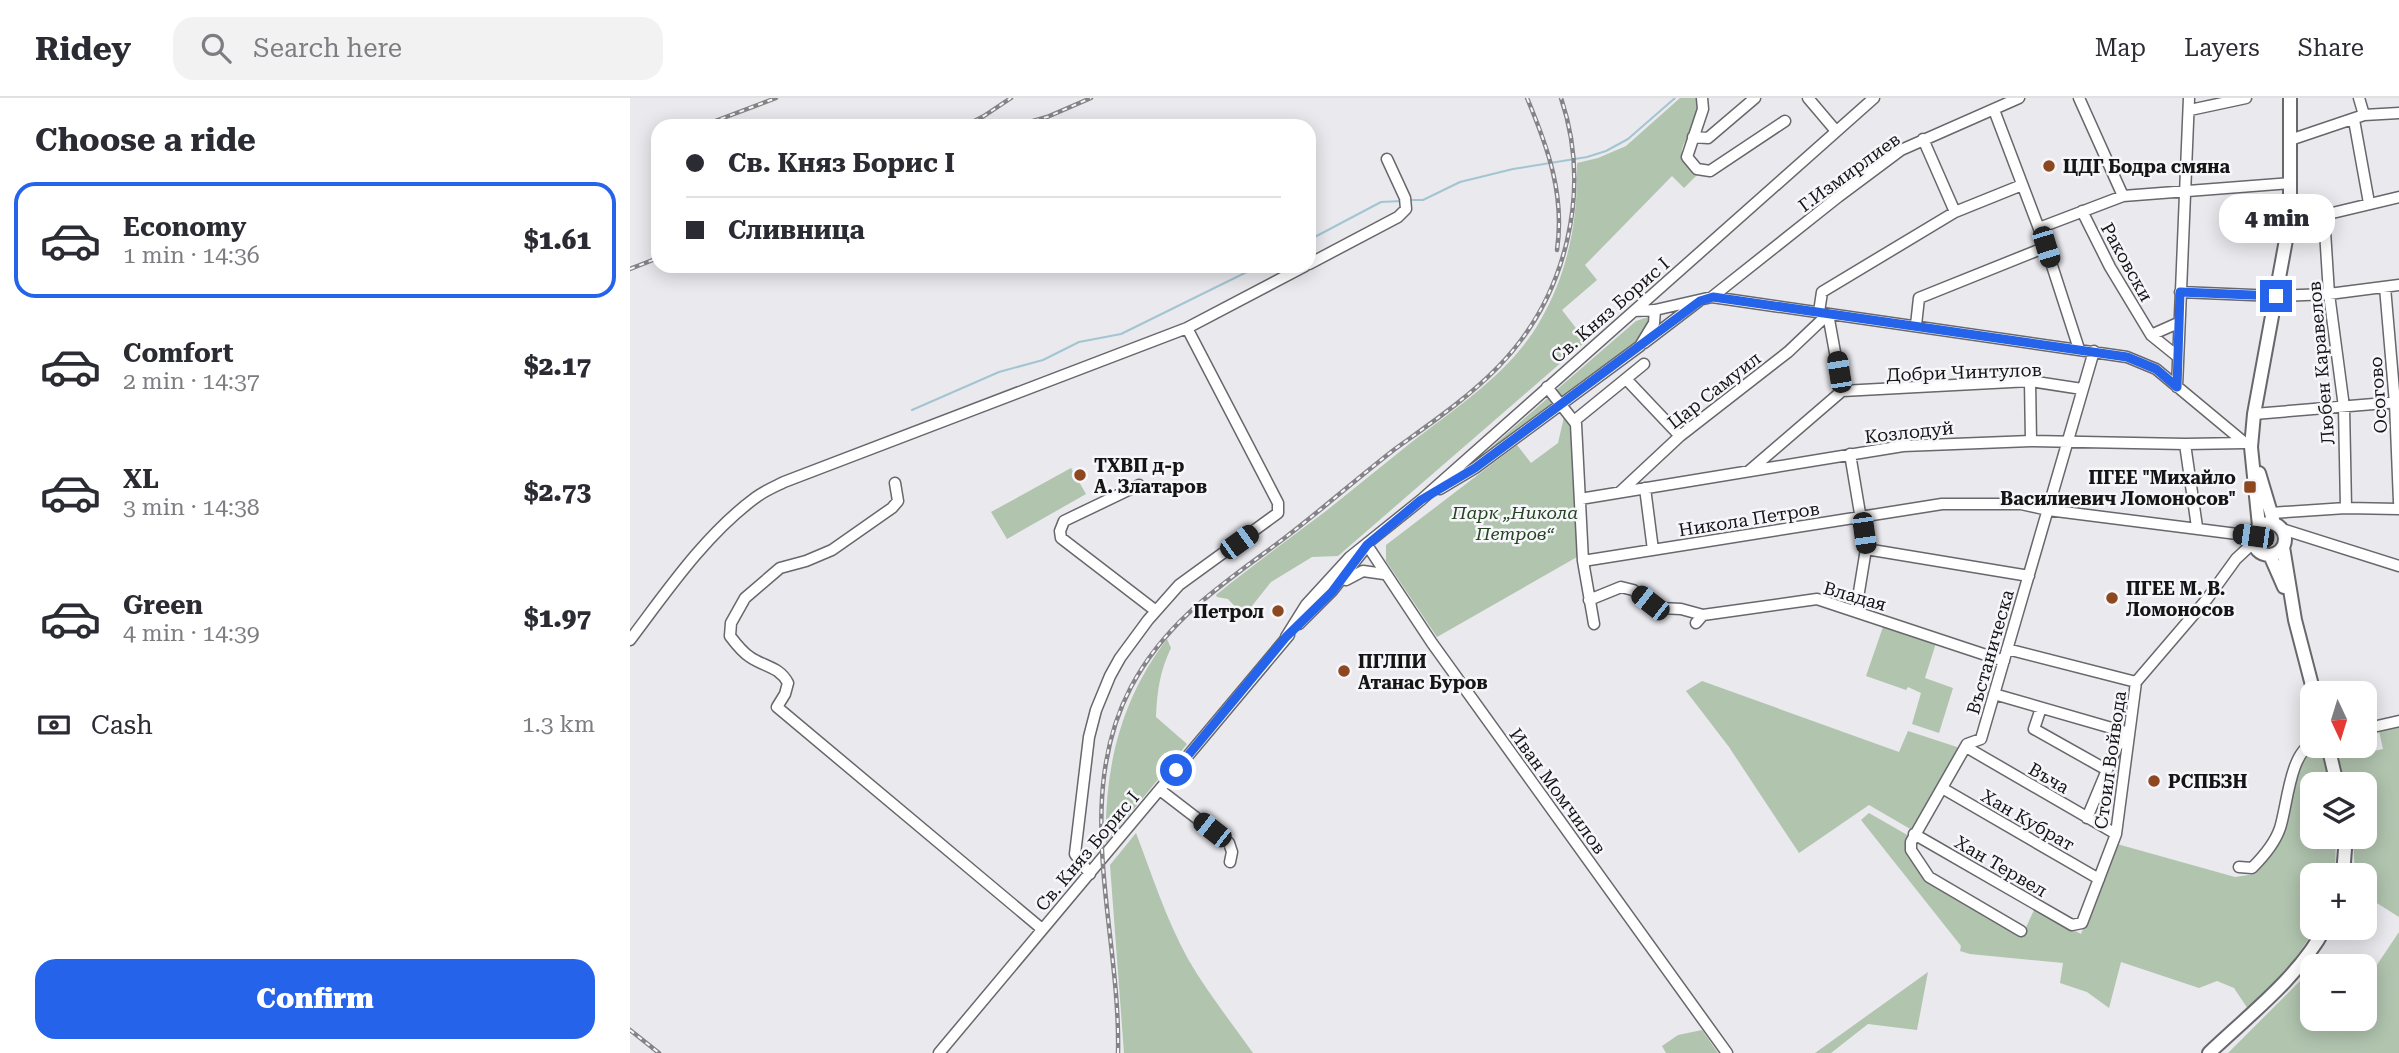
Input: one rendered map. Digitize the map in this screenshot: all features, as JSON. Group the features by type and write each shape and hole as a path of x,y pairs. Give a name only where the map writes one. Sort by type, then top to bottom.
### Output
{"main road":[{"path":"2284,546 2270,555 2257,550 2248,445 2290,218 2290,98"},
{"path":"2248,445 2276,521 2285,534 2284,546 2295,620 2311,681"},
{"path":"2255,535 2265,523 2276,521"},
{"path":"2270,555 2295,620"},
{"path":"2209,1053 2292,975 2318,940"}],"street":[{"path":"1702,98 1703,109 1687,157 1697,169 1710,171 1785,121"},
{"path":"1693,137 1708,138 1755,98"},
{"path":"1808,98 1836,131"},
{"name":"Св. Княз Борис I","path":"1286,637 1306,605 1350,557 1421,500 1874,98"},
{"name":"Г.Измирлиев","path":"1713,297 1900,150 2019,98"},
{"name":"Раковски","path":"2080,98 2123,196"},
{"path":"2177,387 2189,98"},
{"path":"2190,110 2246,98"},
{"path":"2359,98 2369,203"},
{"path":"1994,110 2046,247 2079,349"},
{"path":"2290,140 2359,117 2399,113"},
{"path":"1923,139 1955,212"},
{"path":"1316,260 1398,217 1406,209 1405,198 1387,159"},
{"path":"2039,228 2123,196 2291,183"},
{"name":"Цар Самуил","path":"1620,492 1680,436 1788,352 1824,313 1822,292 1955,212 2022,185"},
{"path":"2290,218 2324,215 2399,197"},
{"name":"Раковски","path":"2082,211 2110,267 2151,335 2177,356"},
{"name":"Любен Каравелов","path":"2324,215 2329,294 2344,407 2346,508"},
{"path":"1916,326 1919,298 2046,247"},
{"path":"630,640 674,581 725,524 756,497 784,482 1187,328 1292,273"},
{"path":"2180,292 2276,296 2329,294 2399,285"},
{"name":"Осогово","path":"2385,287 2397,402 2399,502"},
{"path":"1633,311 1654,310 1713,297 2094,351 2143,362 2156,369 2248,445"},
{"path":"1421,500 1475,468 1700,301"},
{"path":"1640,346 1654,323 1654,310"},
{"path":"1749,471 1842,391 1824,313"},
{"path":"2151,335 2178,323"},
{"path":"1090,874 1075,854 1085,765 1094,719 1110,676 1120,658 1179,585 1278,513 1278,503 1187,328"},
{"name":"Въстаническа","path":"1914,834 1967,744 1981,739 2094,351"},
{"path":"1574,421 1644,364"},
{"path":"1627,380 1680,436"},
{"path":"2029,382 2031,441"},
{"name":"Добри Чинтулов","path":"1842,391 2029,382 2082,390"},
{"path":"1547,387 1574,421 1583,561 1594,624"},
{"path":"2254,414 2397,402"},
{"name":"Козлодуй","path":"1580,499 1903,446 2031,441 2248,445"},
{"path":"2185,444 2197,527"},
{"path":"1850,454 1866,549 1856,610"},
{"path":"895,483 898,501 892,508 832,550 780,568 745,598 731,623 730,636 751,658 776,668 784,675 788,682 777,708 1042,929"},
{"path":"1139,485 1064,521 1060,531 1061,538 1156,611"},
{"path":"1645,488 1653,550"},
{"name":"Никола Петров","path":"1583,561 1942,504 2021,504 2048,510 2255,535"},
{"path":"2276,521 2346,508 2399,509"},
{"path":"2276,521 2314,540 2399,566"},
{"name":"Стоил Войвода","path":"2072,925 2082,923 2116,834 2136,682 2207,598 2255,535"},
{"path":"2284,546 2297,540 2314,540"},
{"name":"Св. Княз Борис I","path":"939,1053 1286,637 1332,592 1367,545"},
{"name":"Иван Момчилов","path":"1367,545 1384,574 1727,1053"},
{"path":"1866,549 2029,576"},
{"path":"1332,592 1357,572 1384,574"},
{"name":"Владая","path":"1589,600 1621,587 1633,590 1660,608 1681,609 1700,619 1817,599 2004,661"},
{"path":"2007,649 2136,682"},
{"path":"1994,694 2129,733 2117,746 2087,818"},
{"path":"2041,708 2034,729 2107,770"},
{"path":"2377,726 2399,721"},
{"name":"Въча","path":"1966,747 2116,834"},
{"path":"2239,867 2252,868 2263,857 2279,830 2294,768 2300,757"},
{"name":"Хан Кубрат","path":"1942,788 2099,879"},
{"path":"1160,790 1229,843 1232,852 1230,862"},
{"path":"1914,834 1911,850 1929,877 2021,931"},
{"name":"Хан Тервел","path":"1914,834 2072,925"}],"green space":[{"path":"1680,98 1698,98 1699,115 1682,152 1683,159 1699,173 1684,188 1672,176 1585,265 1597,280 1562,310 1586,341 1338,556 1312,557 1271,582 1244,616 1228,599 1217,597 1216,595 1465,401 1514,356 1540,321 1565,264 1576,204 1577,163 1598,158 1626,146"},
{"path":"1648,317 1649,322 1636,342 1560,399 1554,392 1636,321"},
{"path":"1549,397 1553,403 1471,465"},
{"name":"Парк „Никола Петров“","path":"1564,417 1572,428 1577,557 1437,637 1386,561 1386,545 1517,445 1531,463 1558,443"},
{"path":"1071,468 1086,494 1007,539 991,512"},
{"path":"1884,624 1936,643 1925,678 1953,688 1939,733 1912,724 1921,693 1866,676"},
{"path":"1167,639 1171,648 1160,681 1156,717 1187,744 1106,843 1108,788 1118,735 1138,686"},
{"path":"1702,681 1899,752 1908,731 1960,748 1912,830 1869,805 1799,853 1729,747 1686,691"},
{"path":"2399,727 2399,917 2377,903 2377,863 2354,863 2354,849 2377,849 2377,772 2340,772 2337,759 2377,758 2377,750 2383,749 2379,731"},
{"path":"2303,758 2323,758 2326,772 2300,772 2300,849 2336,849 2335,863 2300,863 2300,940 2308,940 2291,964 2248,1009 2234,988 2217,981 2199,988 2121,962 2109,1008 2087,992 2060,983 2063,963 1960,951 1961,946 1861,820 1869,813 1909,836 1913,861 1926,881 2022,936 2034,910 2081,934 2117,844 2235,877 2255,874 2270,854"},
{"path":"1136,833 1180,944 1211,995 1253,1053 1124,1053 1110,865"},
{"path":"2399,932 2399,1053 2228,1053 2300,981 2300,1031 2377,1031 2377,965"},
{"path":"1928,972 1917,1030 1868,1024 1831,1053 1815,1053"},
{"path":"1702,1030 1718,1053 1666,1053 1662,1046 1678,1035"}],"waterway":[{"path":"1408,200 1423,200 1460,182 1606,151 1628,139 1675,98"},
{"path":"1316,236 1381,202 1402,201"},
{"path":"912,410 999,372 1043,360 1079,342 1121,334 1245,273"}],"railway":[{"path":"720,119 776,98"},
{"path":"978,119 1011,98"},
{"path":"1040,119 1091,98"},
{"path":"1527,98 1542,135 1557,191 1557,250"},
{"path":"1118,1053 1117,1008 1101,821 1104,775 1113,730 1131,687 1161,643 1196,606 1462,399 1499,366 1522,338 1542,308 1557,275 1573,205 1574,169 1570,133 1561,98"},
{"path":"630,269 651,261"},
{"path":"630,1030 659,1053"}],"place":[{"name":"ЦДГ Бодра смяна","path":"2049,166"},
{"name":"ТХВП д-р А. Златаров","path":"1080,475"},
{"name":"ПГЕЕ \"Михайло Василиевич Ломоносов\"","path":"2250,487"},
{"name":"ПГЕЕ М. В. Ломоносов","path":"2112,598"},
{"name":"Петрол","path":"1278,611"},
{"name":"ПГЛПИ Атанас Буров","path":"1344,671"},
{"name":"РСПБЗН","path":"2154,781"}],"route":[{"path":"1176,770 1286,637 1332,592 1367,545 1421,500 1475,468 1700,301 1713,297 2094,351 2143,362 2177,387 2180,292 2276,296"}]}
